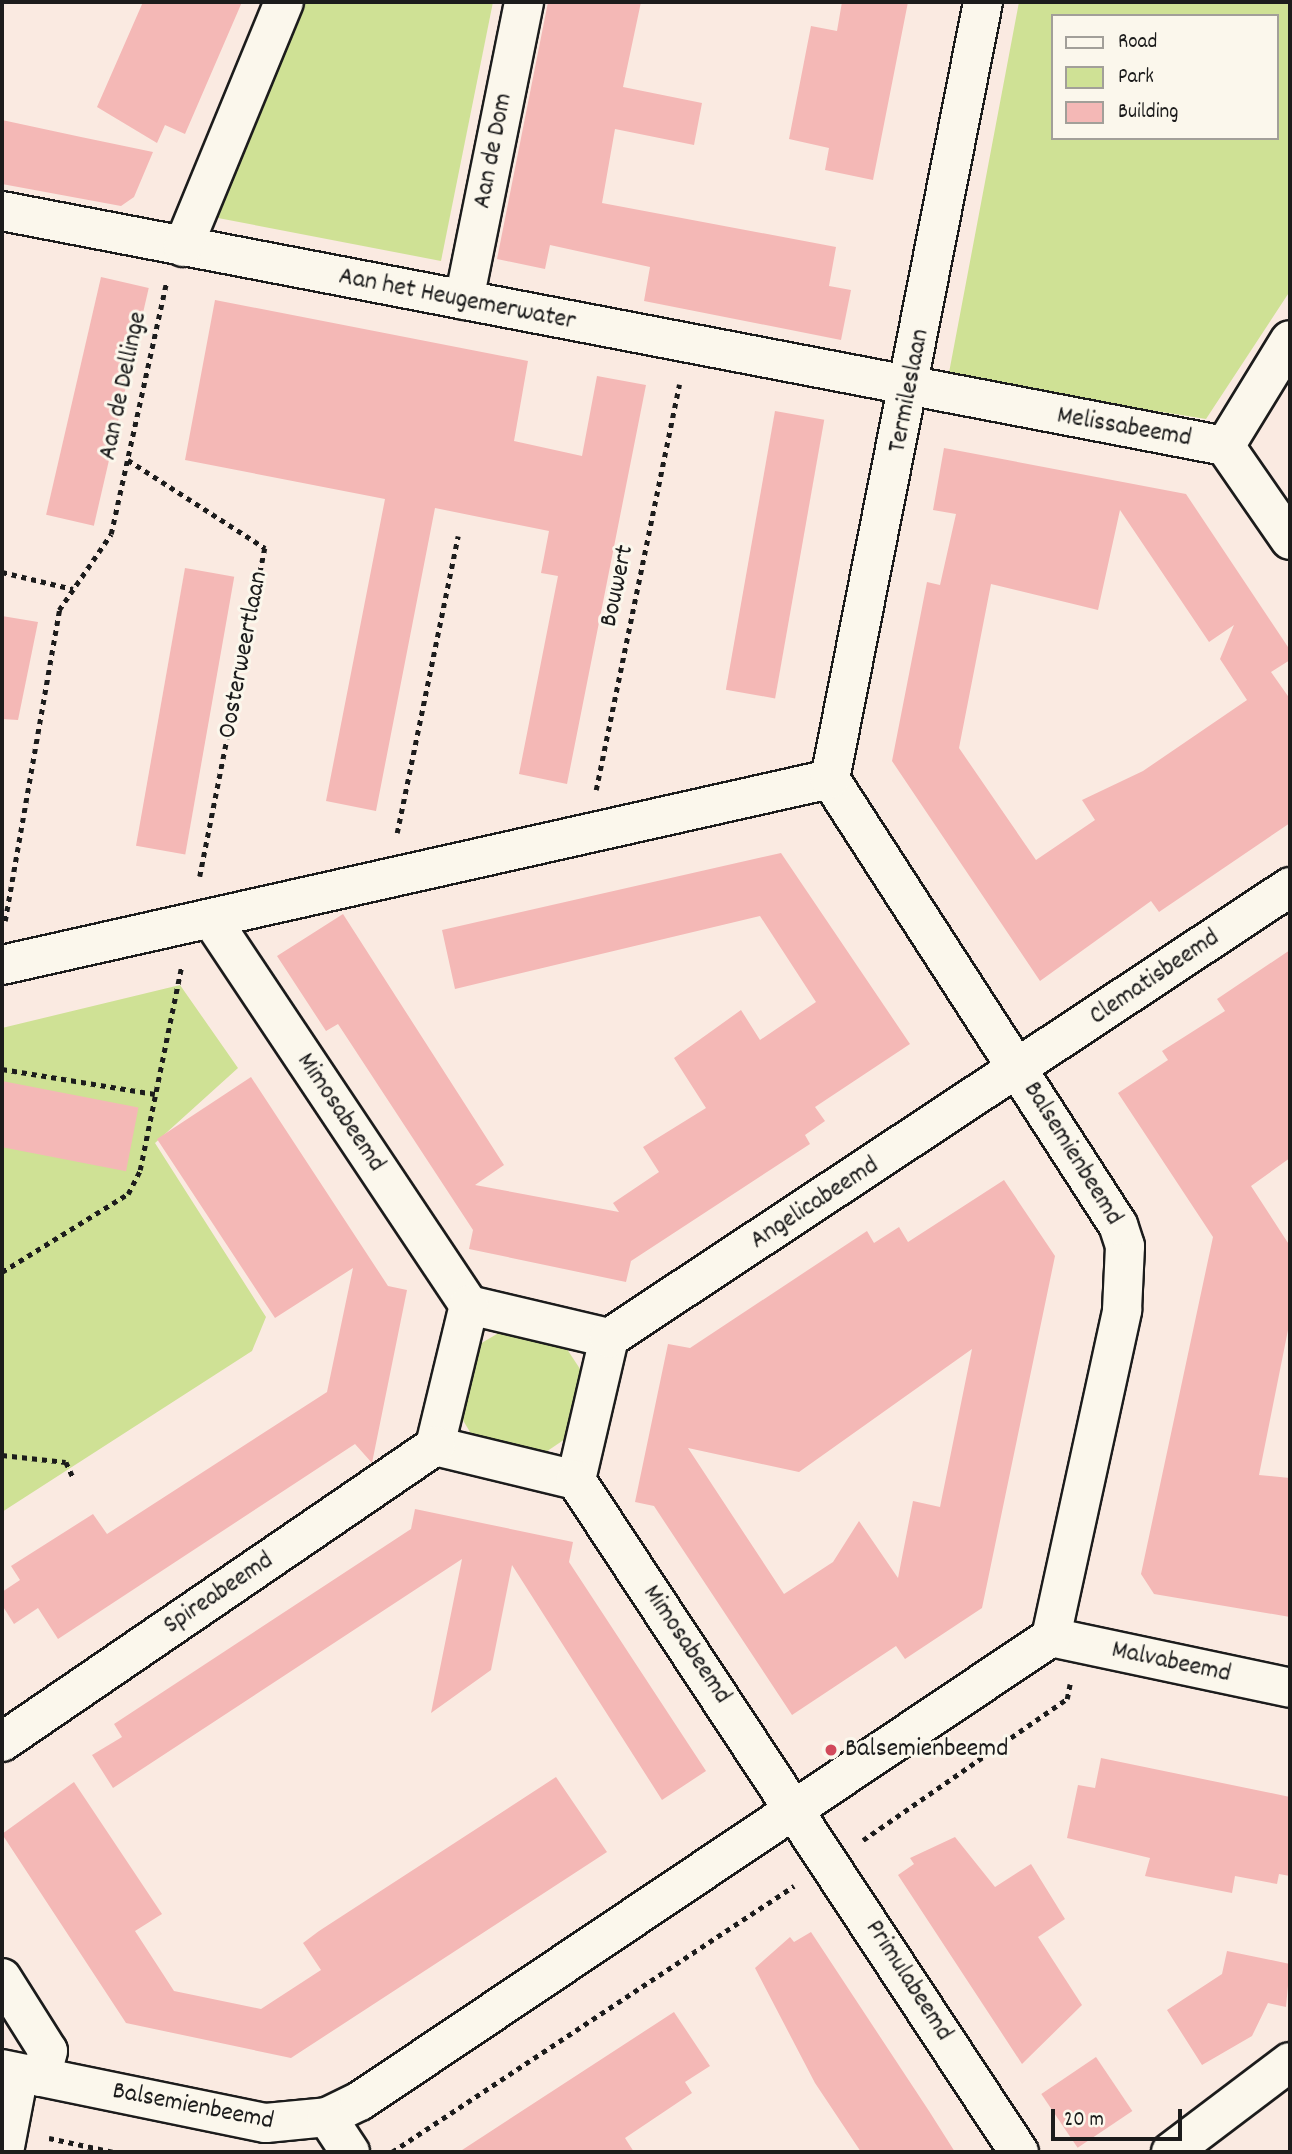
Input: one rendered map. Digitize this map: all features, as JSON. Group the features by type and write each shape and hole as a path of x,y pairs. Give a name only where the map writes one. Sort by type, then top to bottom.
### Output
{"street":[{"path":"178,246 284,2"},
{"name":"Aan de Dom","path":"464,300 524,2"},
{"name":"Termileslaan","path":"830,779 911,389 983,2"},
{"name":"Aan het Heugemerwater","path":"2,211 911,389"},
{"path":"1225,446 1290,340"},
{"name":"Melissabeemd","path":"911,389 1225,446 1290,540"},
{"path":"2,965 830,779"},
{"name":"Balsemienbeemd","path":"21,2073 266,2123 327,2117 797,1810 1065,1640 1128,1265 1118,1225 830,779"},
{"name":"Clematisbeemd","path":"1020,1070 1290,887"},
{"name":"Mimosabeemd","path":"201,921 469,1305"},
{"name":"Angelicabeemd","path":"609,1338 1020,1070"},
{"path":"469,1305 609,1338 576,1480 435,1446 469,1305"},
{"name":"Spireabeemd","path":"2,1742 435,1446"},
{"name":"Mimosabeemd","path":"576,1480 797,1810"},
{"name":"Malvabeemd","path":"1065,1640 1290,1688"},
{"name":"Primulabeemd","path":"797,1810 1019,2152"},
{"path":"2,1978 48,2051 21,2073 4,2152"},
{"path":"1171,2152 1290,2062"},
{"path":"327,2117 350,2152"}],"path":[{"name":"Aan de Dellinge","path":"73,589 111,534 178,246"},
{"name":"Bouwert","path":"587,834 685,345"},
{"name":"Oosterweertlaan","path":"128,460 265,548 201,921"},
{"path":"388,878 458,536"},
{"path":"2,572 73,589 60,610 4,927"},
{"path":"2,1272 128,1194 201,921"},
{"path":"2,1069 155,1094"},
{"path":"2,1455 66,1462 74,1479"},
{"path":"392,2152 831,1862 1067,1699 1065,1640"},
{"path":"38,2136 113,2152"}],"green space":[{"path":"304,2 493,2 441,261 218,218"},
{"path":"1019,2 1290,2 1290,291 1206,419 948,378"},
{"path":"180,985 238,1068 155,1143 266,1317 252,1351 2,1512 2,1028"},
{"path":"502,1331 563,1343 582,1372 568,1437 540,1456 476,1442 458,1412 473,1348"}],"building":[{"path":"143,2 242,2 185,134 165,125 157,143 97,107"},
{"path":"548,2 641,2 623,87 702,103 694,145 615,129 602,203 836,247 829,286 851,290 841,340 644,301 650,267 550,245 545,269 497,259"},
{"path":"842,2 908,2 873,180 825,170 829,148 789,139 811,26 837,31"},
{"path":"2,120 153,152 134,197 121,206 2,184"},
{"path":"101,277 149,288 94,526 46,515"},
{"path":"215,300 528,361 514,441 582,456 597,376 646,385 567,784 519,774 558,576 541,573 549,531 435,508 376,811 326,801 385,499 185,460"},
{"path":"775,411 824,420 775,698 726,690"},
{"path":"944,448 1186,494 1290,650 1290,660 1271,672 1290,699 1290,823 1159,912 1151,901 1040,981 892,761 927,582 940,585 956,514 933,510","holes":["1120,510 1209,642 1234,625 1220,659 1247,700 1143,771 1082,800 1095,820 1036,860 959,748 991,584 1098,610"]},
{"path":"185,568 234,577 185,854 136,846"},
{"path":"2,616 38,622 18,720 2,719"},
{"path":"781,853 910,1044 815,1107 825,1121 805,1135 810,1144 631,1261 626,1282 469,1249 473,1230 338,1024 326,1031 277,956 343,914 504,1165 475,1185 619,1212 613,1203 659,1172 643,1147 706,1108 674,1058 741,1010 760,1040 816,1002 760,916 455,989 442,930"},
{"path":"1290,950 1290,1158 1251,1186 1290,1246 1290,1320 1259,1475 1290,1478 1290,1617 1154,1594 1141,1574 1213,1237 1118,1093 1168,1060 1162,1051 1225,1011 1217,999"},
{"path":"251,1077 388,1286 407,1290 372,1463 355,1444 58,1639 38,1608 14,1624 2,1605 2,1592 20,1580 11,1566 93,1514 107,1534 327,1392 353,1268 275,1318 157,1139"},
{"path":"2,1081 138,1108 126,1171 2,1147"},
{"path":"1004,1180 1055,1256 982,1608 905,1659 896,1646 792,1715 654,1506 635,1502 668,1344 690,1348 867,1231 874,1243 899,1227 908,1242","holes":["972,1349 940,1507 913,1501 898,1578 859,1521 833,1562 784,1594 688,1448 799,1472"]},
{"path":"415,1509 573,1542 569,1562 706,1771 662,1800 512,1565 491,1670 431,1713 462,1559 113,1788 92,1755 122,1737 114,1724 411,1529"},
{"path":"1101,1758 1290,1797 1290,1876 1279,1874 1277,1884 1235,1876 1232,1893 1145,1876 1150,1858 1067,1838 1078,1785 1095,1788"},
{"path":"556,1777 607,1852 291,2058 126,2023 2,1834 74,1782 162,1914 135,1931 174,1991 261,2009 321,1970 303,1943"},
{"path":"955,1837 995,1887 1031,1864 1065,1919 1038,1937 1082,2005 1022,2064 898,1875 914,1864 910,1858"},
{"path":"811,1932 955,2152 861,2152 815,2083 755,1968 790,1937 794,1942"},
{"path":"1227,1951 1290,1964 1286,2007 1268,2003 1252,2036 1202,2065 1167,2010 1222,1974"},
{"path":"674,2012 710,2066 685,2082 692,2093 625,2138 634,2152 459,2152"},
{"path":"1096,2057 1132,2111 1078,2148 1041,2094"}],"place":[{"name":"Balsemienbeemd","path":"831,1750"}]}
